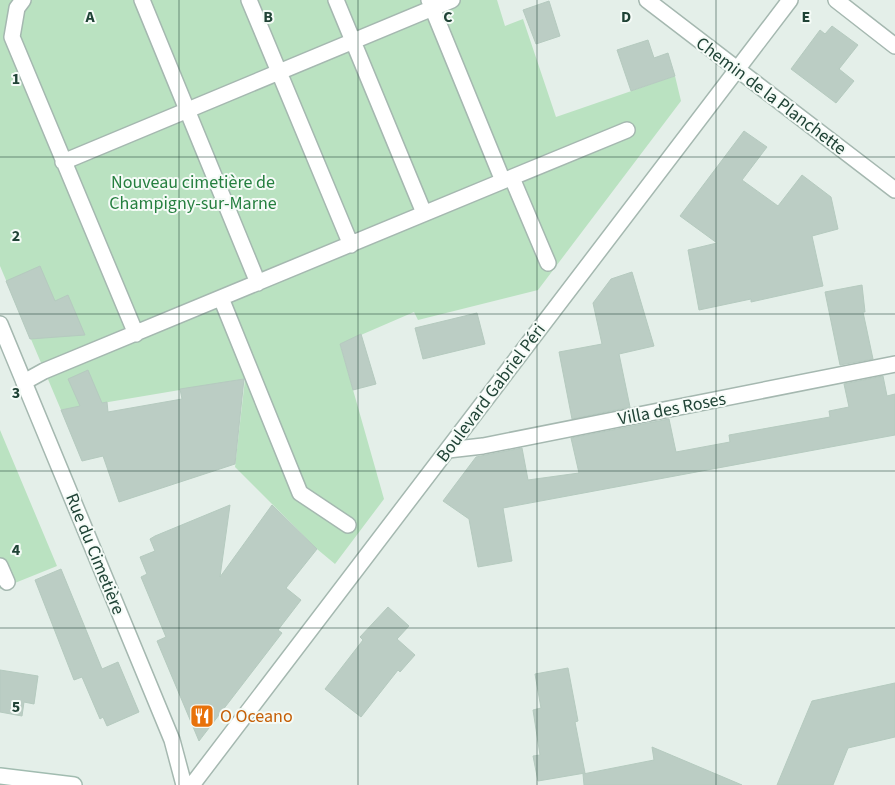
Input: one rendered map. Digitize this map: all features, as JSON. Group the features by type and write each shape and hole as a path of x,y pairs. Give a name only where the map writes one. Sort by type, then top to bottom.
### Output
{"street":[{"path":"23,0 17,8 12,37 136,334"},
{"path":"142,0 258,283"},
{"path":"249,0 350,245"},
{"path":"336,0 424,214"},
{"path":"63,162 353,41 430,4 452,0"},
{"name":"Chemin de la Planchette","path":"647,0 736,71 895,190"},
{"name":"Boulevard Gabriel Péri","path":"192,785 790,0"},
{"path":"836,0 895,46"},
{"path":"430,4 508,180 548,263"},
{"path":"24,382 44,371 627,130"},
{"path":"221,298 300,493 348,524"},
{"name":"Rue du Cimetière","path":"0,324 170,734 184,785"},
{"name":"Villa des Roses","path":"448,450 483,446 895,364"},
{"path":"0,566 7,582"},
{"path":"0,776 74,785"}],"green space":[{"name":"Nouveau cimetière de Champigny-sur-Marne","path":"0,0 497,0 505,26 523,19 556,117 675,76 681,101 538,290 418,320 414,312 340,344 384,499 335,564 317,549 235,467 245,379 61,410 0,266"},
{"path":"0,430 57,566 0,589"}],"building":[{"path":"549,1 560,36 536,44 523,10"},
{"path":"832,26 858,45 839,69 854,81 836,103 791,69 820,30 825,34"},
{"path":"648,40 654,58 668,53 675,76 631,91 617,50"},
{"path":"744,131 767,147 742,180 778,206 802,175 831,197 838,229 812,236 823,286 751,302 751,299 699,310 688,250 717,243 680,216"},
{"path":"40,266 55,301 68,295 85,335 30,339 6,281"},
{"path":"632,272 654,346 619,354 630,407 572,419 559,352 602,344 593,303 611,279"},
{"path":"862,285 865,312 863,312 873,359 840,365 825,292"},
{"path":"477,313 485,344 423,359 415,328"},
{"path":"361,334 376,384 353,390 340,344"},
{"path":"88,370 102,403 107,402 108,412 182,399 180,389 244,379 235,464 119,502 103,456 82,461 61,410 80,406 68,379"},
{"path":"883,376 887,396 895,394 895,435 503,508 512,561 478,567 469,519 443,501 476,457 522,448 528,480 579,473 571,438 669,419 676,452 730,442 729,435 830,417 829,411 849,407 844,384"},
{"path":"230,505 220,577 272,505 317,549 286,588 301,600 278,630 282,633 199,741 157,641 166,637 141,577 147,574 140,557 155,551 150,539 155,536"},
{"path":"61,569 102,669 118,662 139,712 107,726 103,717 100,719 82,677 74,680 35,580"},
{"path":"388,607 409,626 397,639 415,655 400,672 398,670 361,717 325,689 363,640 360,637"},
{"path":"568,668 578,721 575,722 585,773 538,781 533,756 540,755 533,710 541,708 535,674"},
{"path":"0,670 38,676 34,704 24,702 22,716 0,712"},
{"path":"895,683 895,737 848,748 833,785 777,785 812,701"},
{"path":"652,747 742,785 584,785 583,774 654,760"}],"place":[{"name":"O Oceano","path":"202,716"}]}
